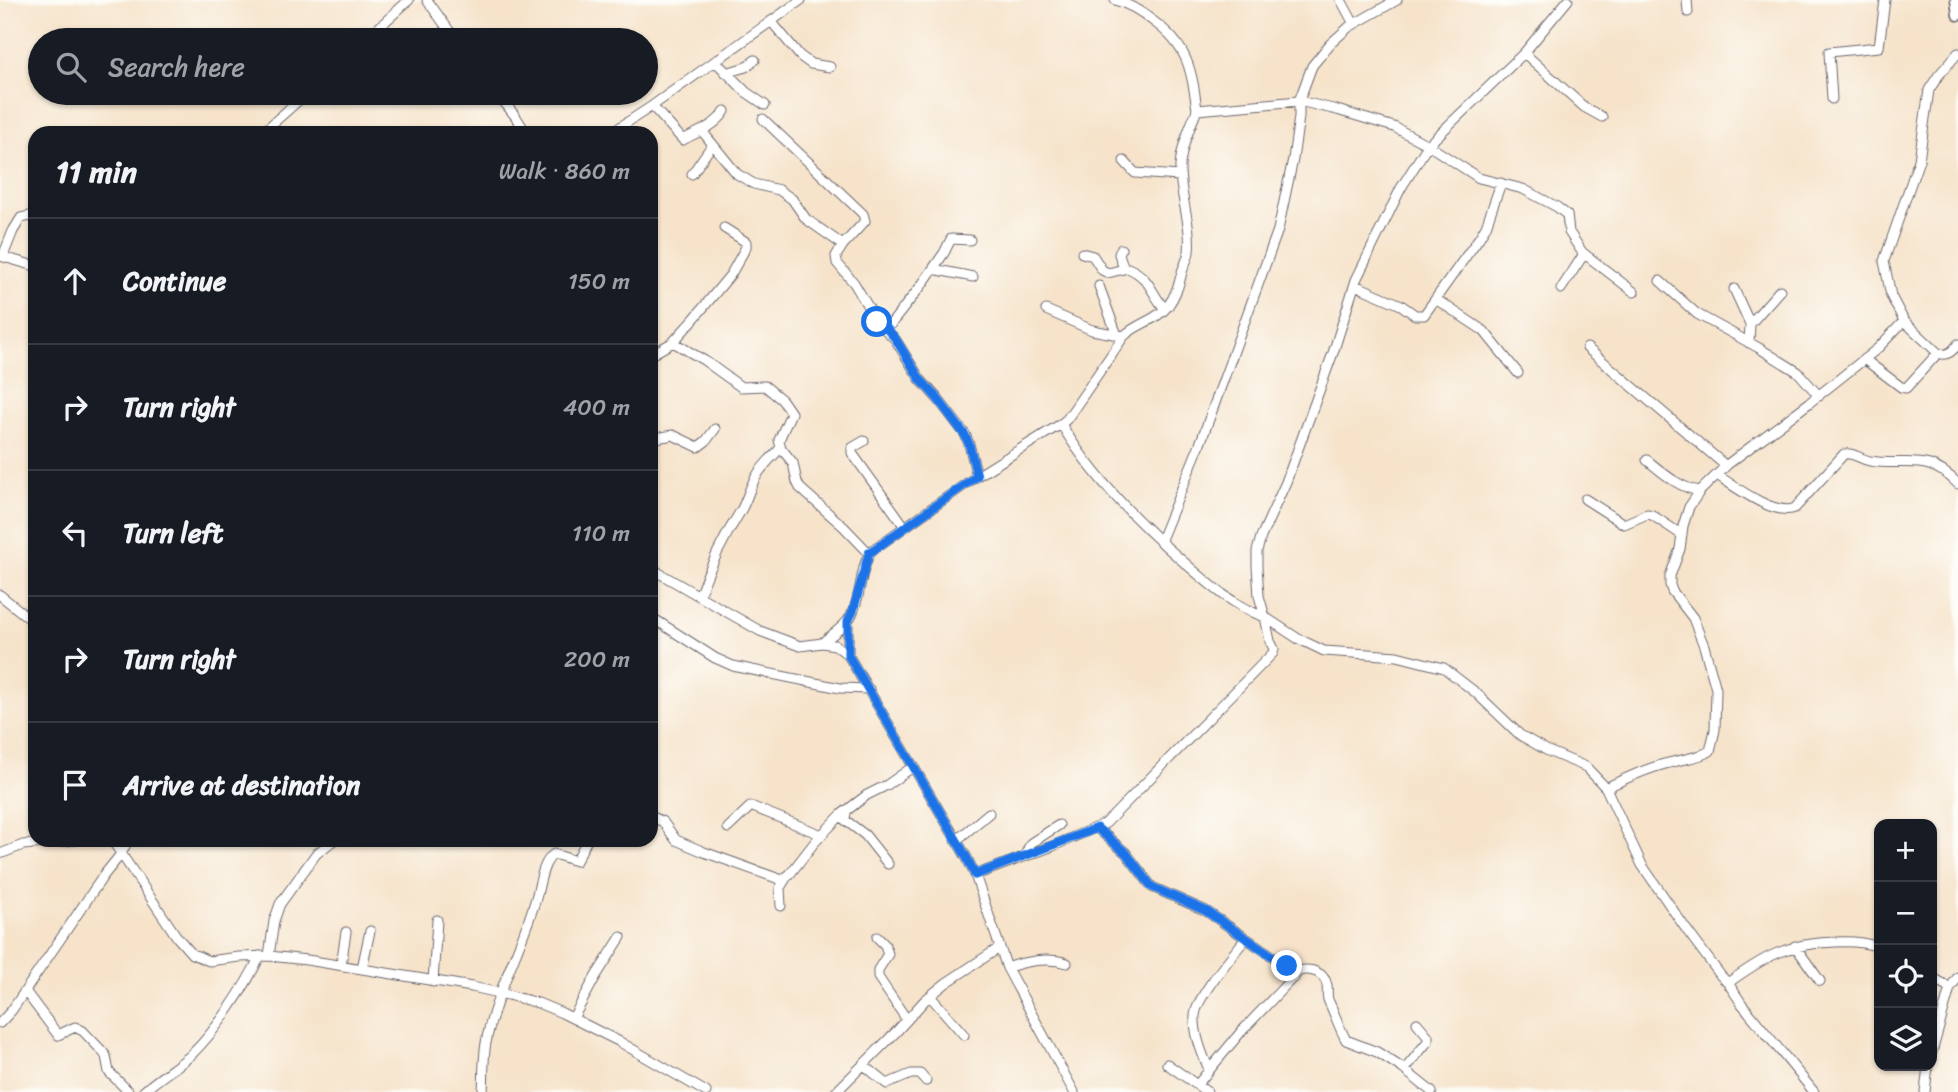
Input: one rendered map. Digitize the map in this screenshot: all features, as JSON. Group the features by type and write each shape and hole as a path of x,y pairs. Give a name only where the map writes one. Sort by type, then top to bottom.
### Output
{"street":[{"path":"378,28 410,0"},
{"path":"427,0 447,28"},
{"path":"658,102 801,0"},
{"path":"822,643 848,621 869,553 977,476 1062,424 1121,335 1153,319 1165,309 1178,288 1189,250 1180,163 1189,128 1197,110 1193,76 1177,42 1164,28 1143,13 1115,0"},
{"path":"1341,0 1352,19"},
{"path":"1160,542 1200,444 1278,230 1295,149 1299,102 1312,66 1352,19 1397,0"},
{"path":"975,875 1106,823 1273,653 1259,596 1257,551 1291,469 1355,285 1401,188 1427,145 1524,53 1568,0"},
{"path":"1687,0 1688,12"},
{"path":"1832,99 1829,52 1879,47 1885,0"},
{"path":"1956,0 1958,15"},
{"path":"771,21 800,56 811,64 830,67"},
{"path":"1524,53 1584,107 1602,117"},
{"path":"1958,53 1929,90 1919,160 1884,261 1891,296 1904,321 1937,354 1950,353 1958,344"},
{"path":"726,73 746,67 755,60"},
{"path":"715,61 746,92 765,105"},
{"path":"1197,110 1299,102 1394,127 1479,178 1523,189 1557,207 1568,219 1569,232 1584,254 1633,292"},
{"path":"270,126 294,105"},
{"path":"506,105 522,126"},
{"path":"622,126 652,106 683,140 716,122 725,111"},
{"path":"763,119 863,214 865,221 843,245 836,256 837,263 854,283 877,322 895,338 920,379 965,435 977,476"},
{"path":"702,131 737,174 754,184 779,190 792,199 806,219 843,245"},
{"path":"692,174 712,145"},
{"path":"1124,161 1135,173 1180,176"},
{"path":"1355,285 1401,305 1417,316 1425,314 1486,226 1501,183"},
{"path":"28,216 21,218 1,256 28,264"},
{"path":"658,351 673,342 727,281 746,247 744,239 724,228"},
{"path":"887,329 933,269 951,239 970,240"},
{"path":"1121,249 1119,254 1124,269"},
{"path":"1082,253 1093,256 1102,270 1108,273 1128,268 1146,278 1165,309"},
{"path":"1561,289 1584,254"},
{"path":"933,269 973,277"},
{"path":"1660,281 1697,314 1800,374 1819,396"},
{"path":"1099,286 1121,335"},
{"path":"1734,289 1750,324 1749,343"},
{"path":"1750,324 1780,290"},
{"path":"1437,300 1484,331 1518,373"},
{"path":"1046,310 1092,330 1121,335"},
{"path":"1606,788 1620,780 1671,762 1699,757 1710,751 1715,730 1716,689 1693,618 1670,585 1670,576 1680,550 1689,507 1700,491 1726,466 1878,349 1904,321"},
{"path":"673,342 705,360 741,387 765,386 790,409 791,413 779,437 781,448 793,463 796,482 869,553"},
{"path":"1587,348 1726,466"},
{"path":"1864,359 1904,388 1937,354"},
{"path":"1062,424 1104,484 1160,542 1226,598 1324,651 1397,656 1444,668 1475,692 1520,735 1548,751 1586,767 1606,788 1642,865 1686,929 1742,1004 1814,1092"},
{"path":"658,438 673,435 698,447 706,442 715,429"},
{"path":"864,442 852,447 852,453 905,527"},
{"path":"699,596 714,558 741,510 754,479 781,448"},
{"path":"1717,475 1758,500 1788,511 1796,508 1844,454 1849,453 1871,461 1927,463 1943,470 1958,484"},
{"path":"1647,460 1676,482 1700,491"},
{"path":"1585,499 1624,524 1650,514 1682,535"},
{"path":"658,572 760,631 794,645 835,645 848,655 975,875 1007,968 1070,1091"},
{"path":"0,595 28,617"},
{"path":"658,621 715,658 733,666 818,684 869,690"},
{"path":"848,621 848,655"},
{"path":"781,906 780,888 822,835 867,795 914,766"},
{"path":"728,828 753,807 822,835"},
{"path":"846,811 845,820 865,835 888,864"},
{"path":"957,841 989,813"},
{"path":"658,820 663,822 676,840 775,878 786,878"},
{"path":"1024,857 1031,843 1059,825"},
{"path":"1097,828 1126,853 1152,887 1206,911 1287,966 1293,971 1294,978"},
{"path":"0,854 28,845"},
{"path":"116,847 177,937 192,954 209,961 265,956 341,965 501,993 538,1003 573,1018 706,1092"},
{"path":"0,1023 12,1010 124,847"},
{"path":"143,1092 189,1056 210,1035 254,968 265,956 280,904 316,854 325,847"},
{"path":"483,1092 486,1044 501,993 528,925 547,861 554,854 576,861 583,847"},
{"path":"433,982 437,920"},
{"path":"362,968 370,931"},
{"path":"341,965 345,932"},
{"path":"573,1018 621,937"},
{"path":"877,937 888,950 877,970 878,977 907,1020"},
{"path":"1209,1069 1200,1046 1195,1014 1203,996 1246,939"},
{"path":"1728,983 1752,965 1795,946 1816,942 1874,945"},
{"path":"1795,946 1820,981"},
{"path":"836,1092 930,996 999,948"},
{"path":"1007,968 1032,962 1067,963"},
{"path":"1197,1085 1280,990 1299,971 1307,970 1319,973 1324,978 1327,999 1334,1009 1346,1040 1377,1052 1432,1092"},
{"path":"1937,977 1955,982 1937,1037"},
{"path":"25,991 58,1035 75,1027 83,1031 106,1056 109,1072 129,1092"},
{"path":"930,996 964,1035"},
{"path":"1402,1068 1406,1068 1428,1041 1417,1023"},
{"path":"1167,1064 1207,1092"},
{"path":"864,1065 887,1084 911,1074 920,1074 926,1081"},
{"path":"1924,1092 1927,1071"}],"route":[{"path":"877,322 895,338 920,379 965,435 977,476 869,553 848,621 848,655 975,875 1097,828 1126,853 1152,887 1206,911 1287,966"}]}
